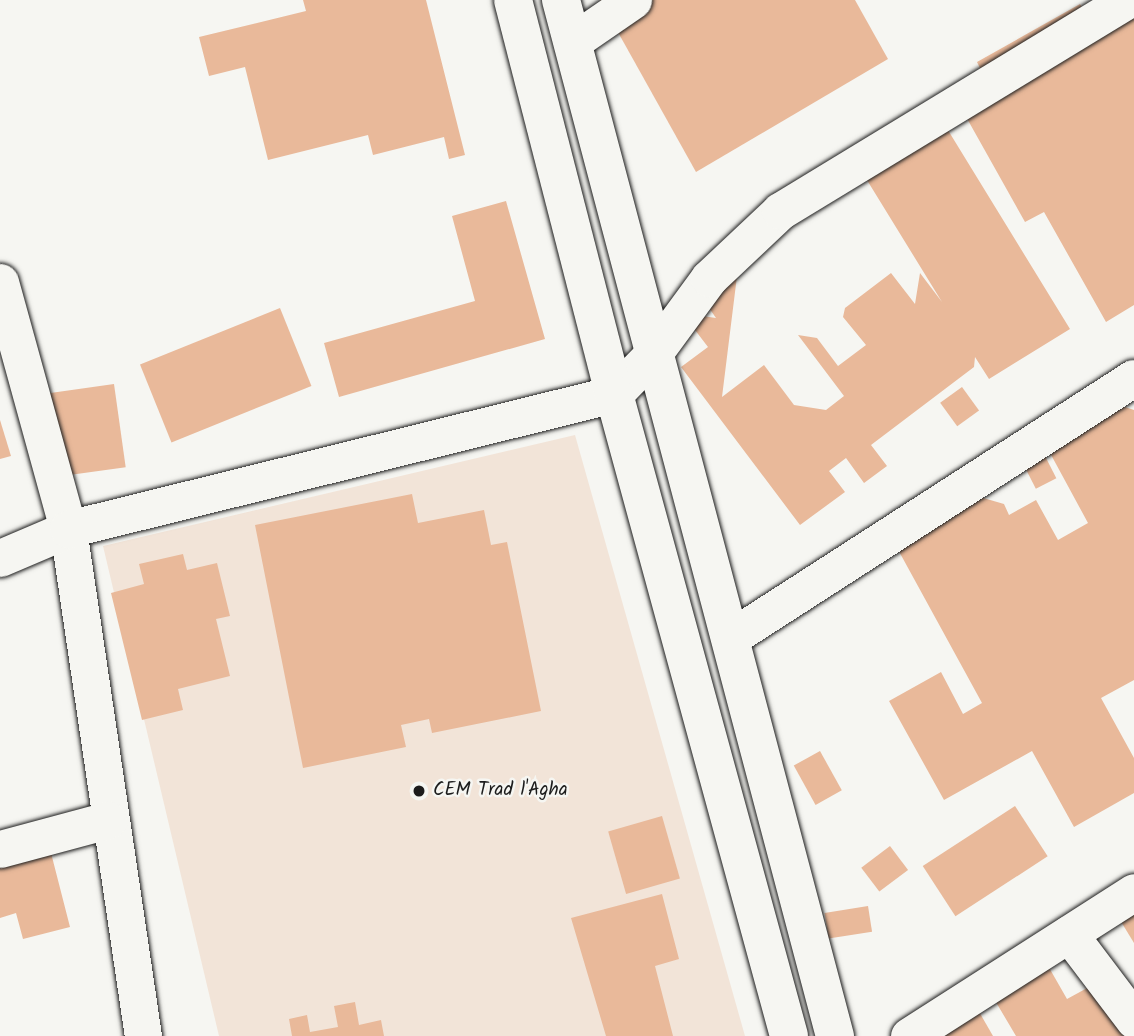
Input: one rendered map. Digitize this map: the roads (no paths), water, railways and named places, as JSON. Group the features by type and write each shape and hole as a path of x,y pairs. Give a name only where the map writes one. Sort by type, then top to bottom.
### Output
{"street":[{"path":"513,0 614,394 789,1036"},
{"path":"561,0 835,1036"},
{"path":"572,42 633,0"},
{"path":"0,558 68,529 614,394 654,354 709,278 780,211 1127,0"},
{"path":"0,282 68,529 108,820 143,1036"},
{"path":"730,638 1133,381"},
{"path":"0,849 108,820"},
{"path":"909,1036 1134,892"},
{"path":"1069,933 1134,1020"}],"place":[{"name":"CEM Trad l'Agha","path":"419,791"}]}
